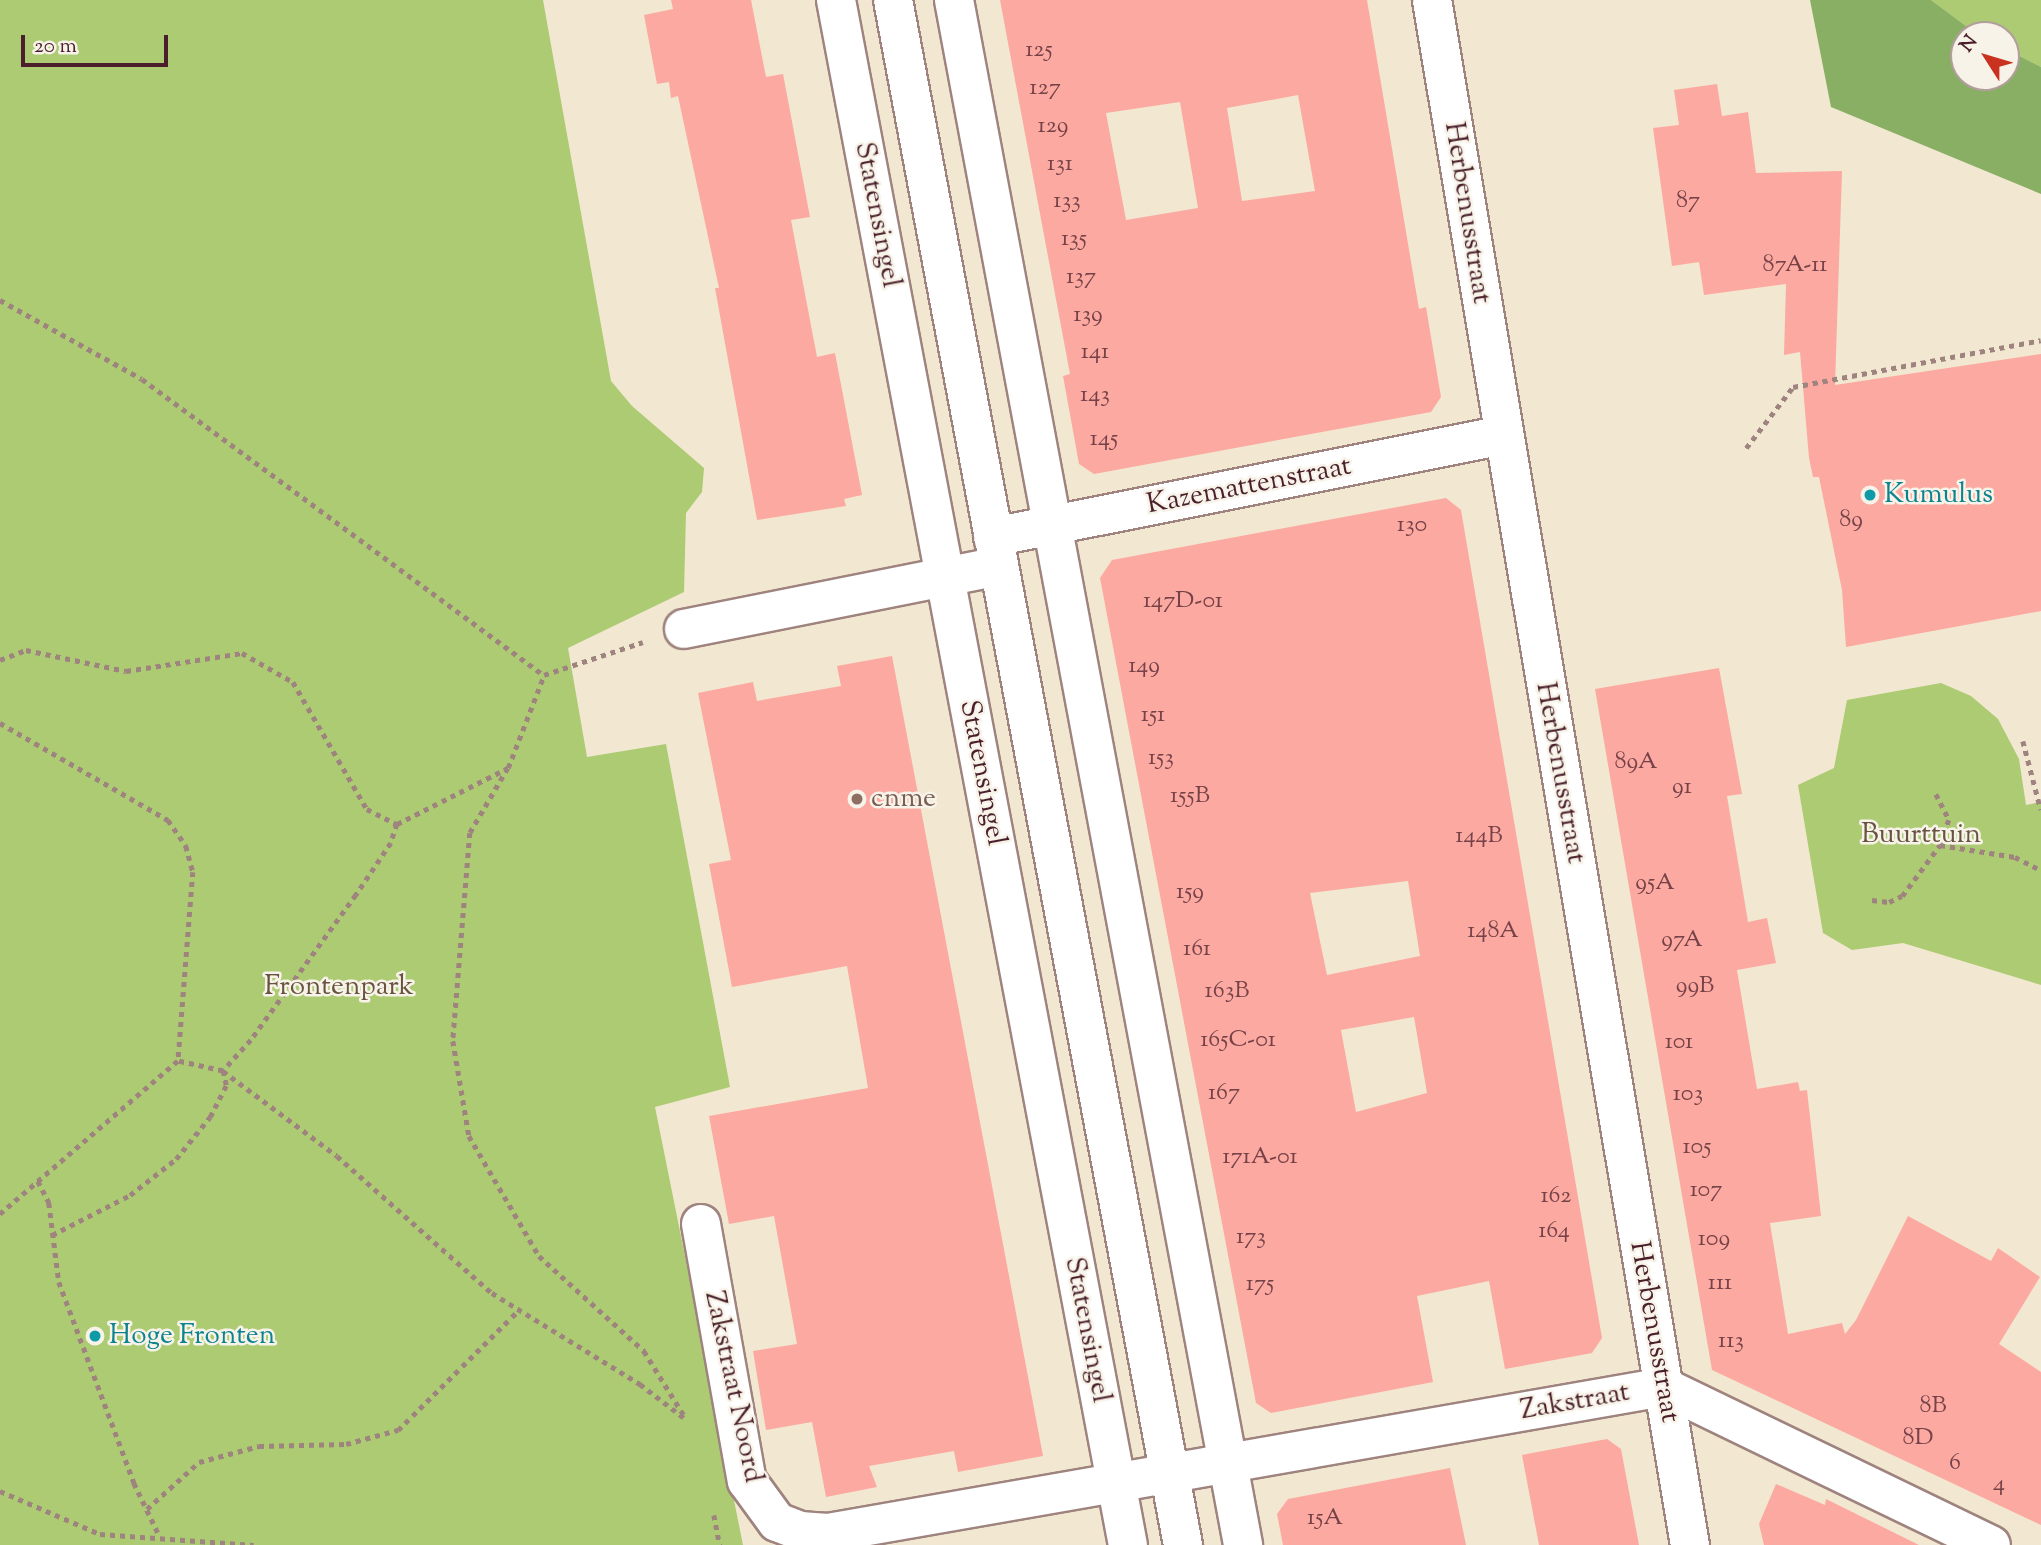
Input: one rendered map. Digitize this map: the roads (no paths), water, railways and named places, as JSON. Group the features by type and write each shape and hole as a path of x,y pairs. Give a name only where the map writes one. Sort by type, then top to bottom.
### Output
{"street":[{"name":"Statensingel","path":"836,0 1128,1545"},
{"name":"Statensingel","path":"893,0 1183,1545"},
{"path":"954,0 1243,1545"},
{"name":"Herbenusstraat","path":"1432,0 1690,1545"},
{"name":"Kazemattenstraat","path":"684,629 945,578 1054,525 1504,435"},
{"name":"Zakstraat Noord","path":"701,1224 747,1481 777,1522 800,1531 828,1533 1169,1472"},
{"name":"Zakstraat","path":"1169,1472 1664,1387 1991,1545"}],"place":[{"name":"Kumulus","path":"1870,495"},
{"name":"cnme","path":"857,799"},
{"name":"Hoge Fronten","path":"95,1336"}],"park label":[{"name":"Buurttuin","path":"1921,835"},
{"name":"Frontenpark","path":"339,987"}]}
